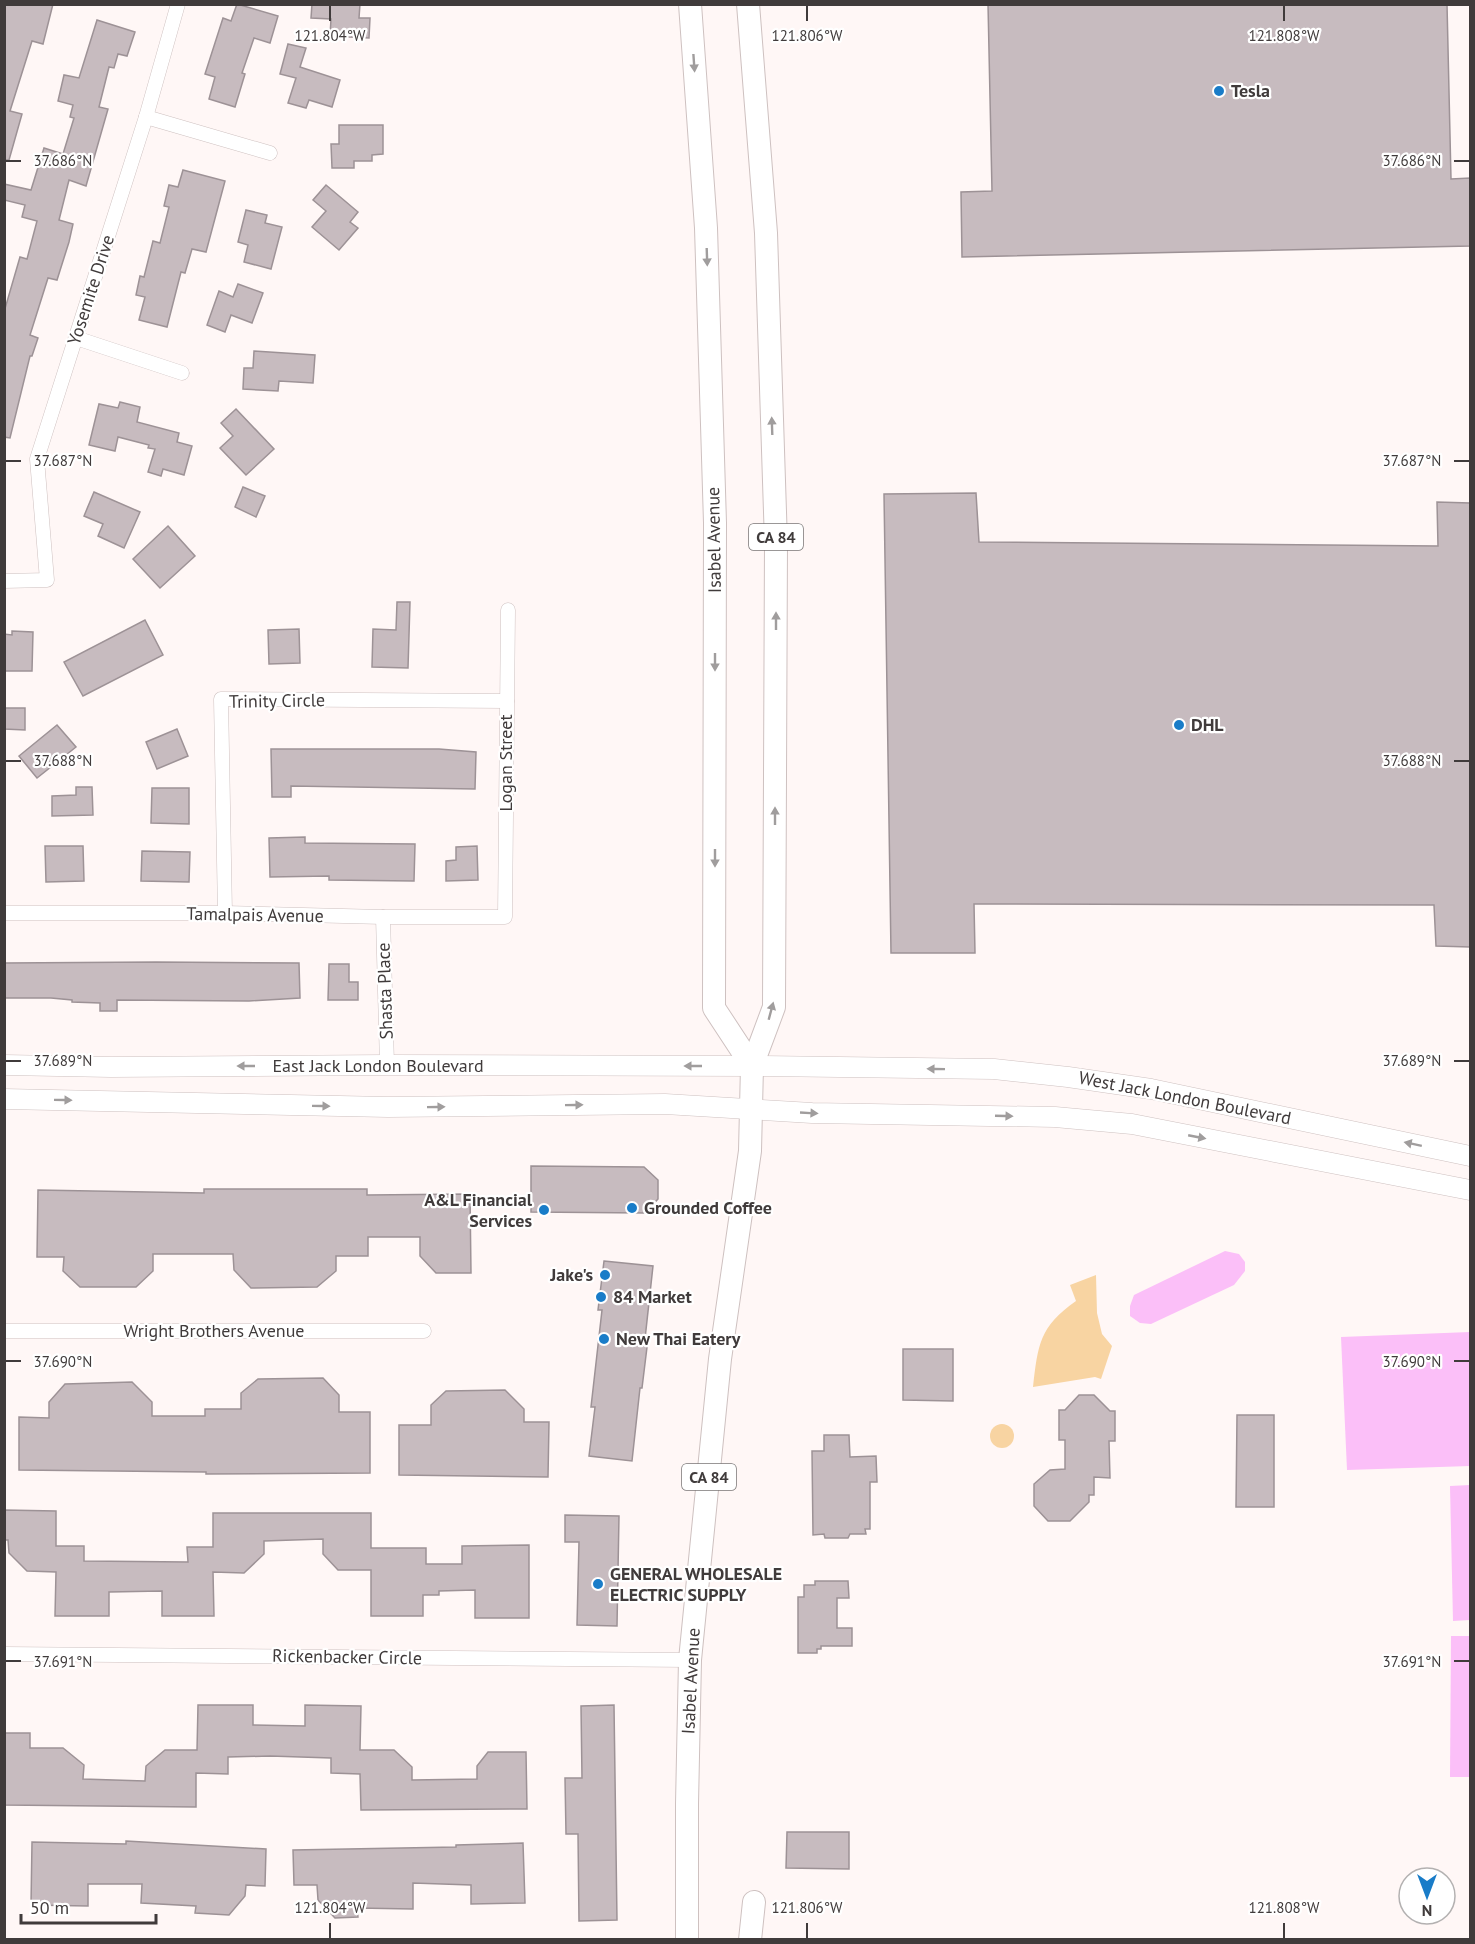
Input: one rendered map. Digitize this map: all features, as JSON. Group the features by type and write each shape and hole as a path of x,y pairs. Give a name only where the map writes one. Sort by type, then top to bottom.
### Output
{"highway":[{"name":"Isabel Avenue","path":"690,4 706,228 715,523 714,1008 752,1066"},
{"name":"Isabel Avenue","path":"687,1940 690,1660 720,1359 750,1151 752,1066 774,1007 776,543 765,233 748,4"},
{"path":"750,1940 754,1902"}],"main road":[{"name":"East Jack London Boulevard","path":"4,1065 139,1067 752,1066"},
{"name":"West Jack London Boulevard","path":"752,1066 994,1070 1068,1077 1151,1089 1470,1156"},
{"path":"4,1099 388,1107 665,1104 751,1108"},
{"name":"West Jack London Boulevard","path":"751,1108 812,1113 1055,1117 1132,1124 1470,1190"}],"street":[{"name":"Yosemite Drive","path":"4,581 47,580 37,459 146,117 178,4"},
{"path":"146,117 270,153"},
{"path":"76,338 182,373"},
{"name":"Logan Street","path":"505,917 508,610"},
{"name":"Trinity Circle","path":"225,913 221,699 507,702"},
{"name":"Tamalpais Avenue","path":"4,913 505,917"},
{"name":"Shasta Place","path":"383,917 387,1065"},
{"name":"Wright Brothers Avenue","path":"4,1331 424,1331"},
{"name":"Rickenbacker Circle","path":"4,1654 690,1660"}],"shaded area":[{"path":"1225,1251 1239,1254 1245,1262 1245,1271 1234,1285 1151,1324 1140,1323 1130,1316 1130,1306 1134,1295"},
{"path":"1096,1275 1097,1313 1102,1334 1112,1346 1101,1379 1095,1377 1033,1387 1042,1338 1054,1320 1076,1301 1070,1285"},
{"path":"1470,1332 1470,1466 1347,1470 1341,1337"},
{"path":"1002,1424 1007,1425 1013,1431 1013,1441 1007,1447 1002,1448 997,1447 991,1441 990,1436 991,1431 997,1425"},
{"path":"1470,1485 1470,1620 1453,1621 1450,1486"},
{"path":"1451,1636 1470,1636 1470,1777 1450,1777"}],"building":[{"path":"4,4 53,4 43,44 32,41 10,111 22,114 9,160 4,160"},
{"path":"237,4 278,16 270,43 254,38 242,73 245,74 235,107 209,99 215,77 205,74 223,18 231,21"},
{"path":"312,4 360,4 359,18 370,18 369,38 330,36 331,19 311,18"},
{"name":"Tesla","path":"988,4 1447,4 1451,179 1470,178 1470,246 962,257 961,192 992,191"},
{"path":"97,20 135,32 127,56 118,54 114,68 109,67 99,107 108,109 86,186 69,180 59,220 73,224 69,242 57,280 48,278 30,335 38,338 32,356 30,356 10,438 4,437 4,312 20,257 27,259 37,221 22,217 25,205 4,200 4,184 31,190 44,148 63,154 74,118 70,117 73,105 58,101 64,75 79,78"},
{"path":"288,44 306,48 300,67 340,80 332,107 309,100 306,108 288,103 296,78 280,74"},
{"path":"339,125 383,125 383,154 372,155 372,161 354,161 354,168 332,168 331,144 339,144"},
{"path":"183,170 225,181 206,252 192,249 185,273 181,272 167,327 139,320 145,297 136,295 140,276 144,277 153,241 160,243 169,207 164,206 169,185 178,187"},
{"path":"326,185 358,212 350,222 358,228 339,250 312,227 326,211 313,200"},
{"path":"246,210 267,215 265,223 282,227 271,269 244,262 248,245 238,242"},
{"path":"238,284 263,293 252,323 231,315 225,332 207,325 219,291 233,297"},
{"path":"254,351 315,355 313,383 279,381 278,391 243,389 244,368 253,368"},
{"path":"120,402 140,407 137,422 179,433 177,442 192,446 184,475 163,469 161,476 148,472 155,449 148,448 149,445 118,437 115,451 89,445 99,404 118,408"},
{"path":"236,409 274,449 246,475 220,448 233,436 221,423"},
{"path":"243,487 265,496 256,517 235,507"},
{"path":"94,492 140,512 124,548 98,536 103,524 84,516"},
{"name":"DHL","path":"976,493 979,542 1438,546 1437,502 1470,503 1470,947 1436,946 1434,905 974,904 975,953 891,953 884,494"},
{"path":"168,526 195,556 160,588 133,559"},
{"path":"397,602 410,602 408,668 372,667 373,629 396,630"},
{"path":"145,620 163,655 83,696 64,662"},
{"path":"299,629 300,663 269,664 268,630"},
{"path":"12,631 33,632 32,671 4,671 4,634 12,635"},
{"path":"4,708 25,708 25,730 4,729"},
{"path":"57,725 76,747 37,778 19,756"},
{"path":"177,729 188,756 157,769 146,742"},
{"path":"271,749 439,749 476,752 475,789 291,786 291,797 272,797"},
{"path":"76,787 92,787 93,815 52,816 52,796 76,795"},
{"path":"152,788 189,788 189,824 151,823"},
{"path":"305,837 305,843 415,844 414,881 329,880 329,876 270,877 269,838"},
{"path":"45,846 83,846 84,881 46,882"},
{"path":"477,846 478,880 446,881 446,861 456,860 456,847"},
{"path":"142,851 190,852 189,882 141,881"},
{"path":"4,963 299,963 300,998 249,1001 117,1000 117,1011 100,1011 100,1003 72,1002 72,1000 51,998 4,998"},
{"path":"329,964 349,964 349,982 358,982 358,1000 328,1000"},
{"path":"531,1166 644,1167 658,1180 658,1199 645,1213 531,1212"},
{"path":"204,1189 367,1189 367,1195 470,1194 471,1273 436,1273 420,1256 420,1237 368,1237 368,1256 336,1256 336,1271 317,1287 251,1288 234,1270 233,1254 153,1254 153,1271 136,1287 80,1287 63,1271 64,1257 37,1257 38,1190 204,1193"},
{"path":"604,1261 653,1266 645,1339 648,1339 632,1461 589,1456 595,1407 591,1407 602,1310 598,1310"},
{"path":"903,1349 953,1349 953,1401 903,1400"},
{"path":"323,1378 339,1395 339,1412 370,1412 370,1473 206,1474 206,1472 19,1470 19,1417 49,1418 49,1402 65,1384 132,1382 152,1402 152,1416 205,1416 205,1409 241,1409 241,1393 258,1379"},
{"path":"505,1390 524,1409 524,1422 549,1422 548,1477 399,1475 399,1425 431,1425 431,1405 446,1391"},
{"path":"1079,1395 1094,1395 1110,1411 1115,1411 1115,1441 1109,1441 1110,1478 1094,1477 1094,1495 1089,1495 1089,1502 1070,1521 1048,1521 1034,1506 1034,1484 1050,1470 1065,1469 1065,1440 1059,1440 1059,1410 1065,1410"},
{"path":"1237,1415 1274,1415 1274,1507 1236,1507"},
{"path":"824,1435 849,1435 850,1457 876,1456 877,1482 870,1482 870,1529 865,1529 866,1534 850,1534 848,1538 825,1538 824,1534 813,1535 812,1451 824,1451"},
{"path":"4,1510 56,1511 56,1546 84,1546 84,1561 188,1562 187,1547 213,1547 213,1513 371,1513 371,1548 426,1548 426,1564 462,1564 462,1546 529,1545 529,1618 475,1618 475,1590 439,1591 439,1595 423,1595 423,1616 371,1616 371,1570 338,1570 323,1554 323,1539 264,1541 264,1554 244,1573 213,1572 214,1616 162,1616 162,1591 109,1592 109,1616 55,1616 56,1572 27,1571 9,1553 8,1540 4,1540"},
{"name":"GENERAL WHOLESALE ELECTRIC SUPPLY","path":"565,1515 619,1516 617,1626 577,1625 579,1542 565,1542"},
{"path":"815,1581 848,1581 849,1598 837,1598 837,1628 852,1628 852,1646 821,1646 821,1649 817,1649 817,1653 798,1653 798,1597 804,1597 804,1585 815,1585"},
{"path":"198,1705 253,1705 253,1725 305,1726 305,1705 361,1706 360,1750 394,1750 412,1767 412,1780 477,1779 477,1766 488,1752 526,1752 527,1809 361,1810 360,1774 331,1773 331,1758 270,1756 228,1757 228,1774 196,1773 196,1807 4,1805 4,1733 30,1733 30,1748 63,1748 84,1765 83,1779 145,1781 146,1766 165,1750 197,1750"},
{"path":"614,1705 617,1920 579,1921 578,1834 566,1834 565,1778 582,1778 581,1706"},
{"path":"787,1832 849,1832 849,1869 786,1868"},
{"path":"126,1841 266,1849 265,1886 246,1885 245,1896 229,1915 195,1913 196,1906 141,1903 142,1884 88,1884 88,1906 31,1905 32,1842 126,1844"},
{"path":"523,1843 525,1903 471,1904 471,1885 413,1883 413,1909 357,1908 358,1917 335,1918 318,1900 317,1885 294,1885 293,1850 456,1847 456,1845"}],"place":[{"name":"Tesla","path":"1219,91"},
{"name":"DHL","path":"1179,725"},
{"name":"Grounded Coffee","path":"632,1208"},
{"name":"A&L Financial Services","path":"544,1210"},
{"name":"Jake's","path":"605,1275"},
{"name":"84 Market","path":"601,1297"},
{"name":"New Thai Eatery","path":"604,1339"},
{"name":"GENERAL WHOLESALE ELECTRIC SUPPLY","path":"598,1584"}]}
